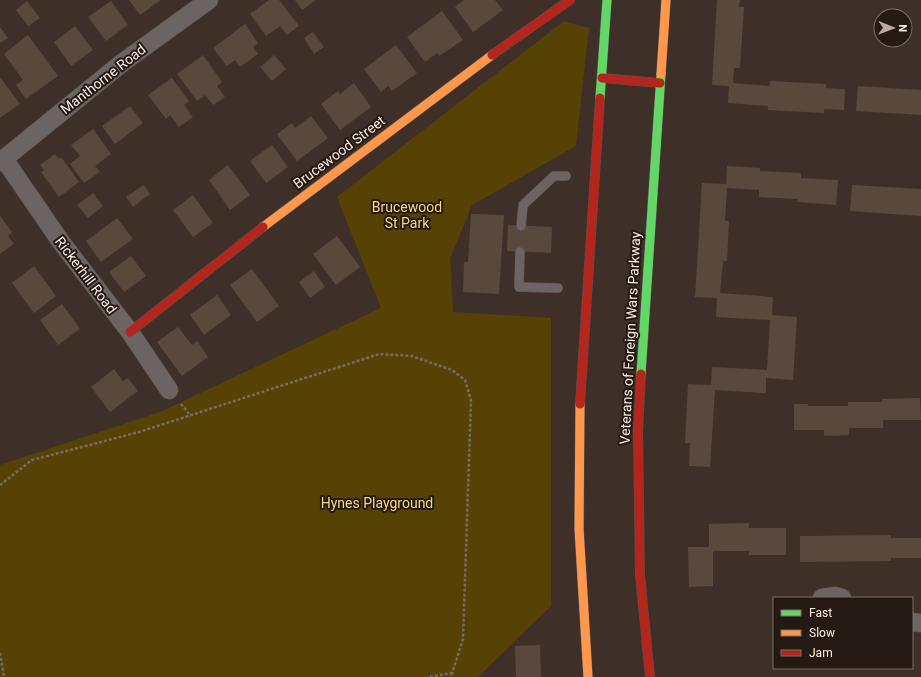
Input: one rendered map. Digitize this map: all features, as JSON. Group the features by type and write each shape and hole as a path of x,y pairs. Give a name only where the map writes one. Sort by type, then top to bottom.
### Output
{"main road":[{"name":"Brucewood Street","path":"130,332 221,258 274,218 516,36 570,0"},
{"path":"588,677 579,536 579,426 585,312 607,0"},
{"name":"Veterans of Foreign Wars Parkway","path":"650,677 640,575 637,451 641,364 666,0"},
{"path":"602,78 660,83"}],"street":[{"name":"Manthorne Road","path":"2,160 122,63 209,0"},
{"name":"Rickerhill Road","path":"2,160 60,242 130,332 169,390"},
{"path":"829,597 839,597"}],"lane":[{"path":"522,226 523,205 554,176 566,176"},
{"path":"520,252 519,287 558,288"}],"path":[{"path":"0,485 32,460 139,432 380,354 412,356 452,370 465,380 471,400 463,639 451,677"},
{"path":"0,653 4,677"},
{"path":"430,677 452,673"}],"green space":[{"name":"Hynes Playground","path":"564,21 589,28 576,146 472,205 450,259 453,312 551,318 551,606 478,677 0,677 0,465 160,412 381,308 337,197"}],"building":[{"path":"129,0 161,0 140,15"},
{"path":"269,0 279,0 299,26 287,35 280,26 266,36 250,14"},
{"path":"295,0 316,0 302,10"},
{"path":"464,0 495,0 503,10 473,32 455,7"},
{"path":"717,0 740,0 739,7 744,7 740,68 734,68 733,83 770,86 770,81 826,84 826,88 845,89 844,110 824,109 824,113 768,110 768,106 728,103 729,86 712,85"},
{"path":"27,1 40,18 28,26 16,10"},
{"path":"111,1 128,25 106,41 88,17"},
{"path":"442,11 463,40 439,56 437,53 425,62 407,37"},
{"path":"245,24 258,43 253,47 258,54 240,67 235,60 227,66 213,48"},
{"path":"75,26 93,50 71,66 54,42"},
{"path":"0,27 8,38 0,43"},
{"path":"313,32 324,47 314,54 304,38"},
{"path":"28,35 58,76 26,99 16,85 23,80 4,54"},
{"path":"396,45 417,73 392,91 388,86 381,92 364,69"},
{"path":"203,55 222,82 217,86 225,97 213,105 205,95 197,101 177,74"},
{"path":"274,55 286,69 272,81 260,67"},
{"path":"0,77 20,104 0,118"},
{"path":"172,78 189,101 184,105 193,117 179,127 170,115 166,119 148,95"},
{"path":"354,83 371,107 340,130 321,104 338,91 340,94"},
{"path":"858,86 921,90 921,115 856,111"},
{"path":"130,106 143,123 115,144 102,126"},
{"path":"311,116 328,138 297,161 277,134 292,123 295,128"},
{"path":"93,129 111,154 95,166 100,172 84,183 70,164 80,156 71,145"},
{"path":"272,145 288,167 266,183 250,161"},
{"path":"55,154 59,159 61,157 79,182 59,197 41,172 44,170 40,165"},
{"path":"228,165 250,195 230,210 209,180"},
{"path":"727,166 760,168 760,171 801,173 801,178 838,180 836,205 797,202 798,199 759,197 759,190 727,188 725,221 729,221 727,261 723,261 720,293 773,297 772,315 797,317 793,380 766,378 766,393 715,390 710,467 689,466 690,443 685,443 688,384 711,385 712,367 767,370 770,320 716,317 717,298 695,297 702,183 726,184"},
{"path":"144,185 150,194 133,207 126,197"},
{"path":"852,185 921,189 921,216 850,211"},
{"path":"93,193 103,206 88,218 77,205"},
{"path":"193,195 213,223 193,237 173,210"},
{"path":"471,214 504,215 499,294 463,292 464,262 468,262"},
{"path":"0,216 12,232 8,236 14,244 0,254"},
{"path":"117,218 133,239 101,262 86,241"},
{"path":"508,225 552,227 551,253 507,251"},
{"path":"337,236 360,267 336,285 313,254"},
{"path":"131,256 146,276 124,292 109,272"},
{"path":"34,266 56,296 34,313 12,283"},
{"path":"252,269 279,306 257,322 230,285"},
{"path":"314,271 325,287 310,298 299,282"},
{"path":"217,295 231,315 204,335 190,315"},
{"path":"62,304 80,329 58,345 40,320"},
{"path":"178,327 192,345 197,341 208,357 182,376 157,342"},
{"path":"114,369 123,381 128,378 138,391 110,412 91,387"},
{"path":"920,398 921,420 883,420 883,428 849,428 849,435 824,436 824,430 794,430 794,404 808,404 808,406 848,406 848,402 882,402 882,399"},
{"path":"749,523 749,528 786,528 786,555 749,555 749,551 713,551 713,586 689,587 688,547 709,547 709,524"},
{"path":"891,535 891,538 921,538 921,558 891,558 891,561 800,562 800,536"},
{"path":"540,645 541,677 516,677 515,646"}],"traffic: fast":[{"path":"600,98 607,0"},
{"path":"641,374 661,74"}],"traffic: slow":[{"path":"661,74 666,0"},
{"path":"263,227 492,55"},
{"path":"580,404 579,529 588,677"}],"traffic: jam":[{"path":"492,55 570,0"},
{"path":"602,78 660,83"},
{"path":"580,404 600,98"},
{"path":"130,332 263,227"},
{"path":"641,374 638,430 640,575 650,677"}],"park label":[{"name":"Brucewood St Park","path":"407,216"}]}
